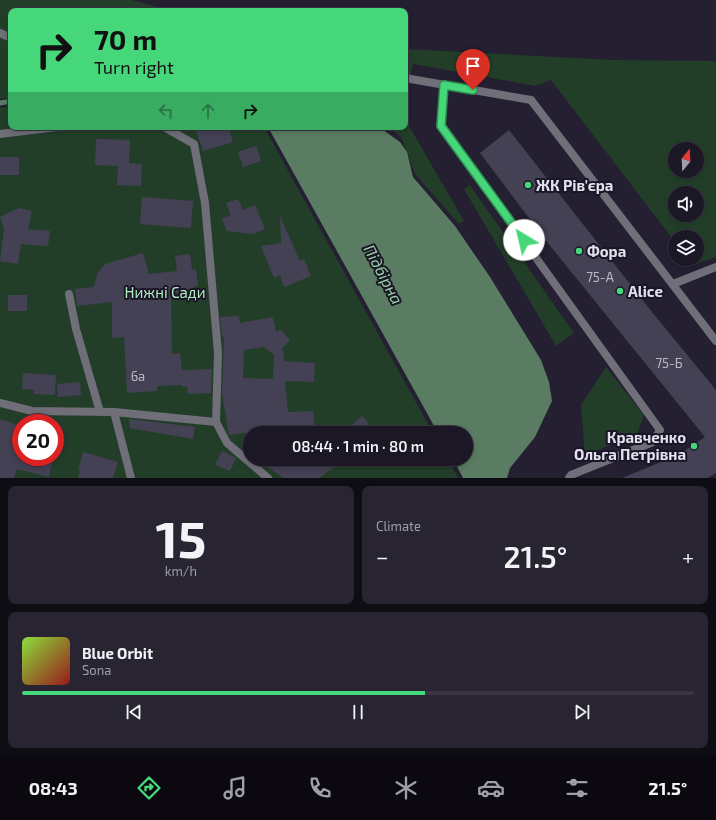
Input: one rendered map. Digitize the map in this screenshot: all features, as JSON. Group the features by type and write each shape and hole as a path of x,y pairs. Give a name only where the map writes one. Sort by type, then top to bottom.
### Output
{"street":[{"path":"408,79 532,100 716,341"},
{"path":"444,85 441,126 660,430 653,442 571,475 569,478"},
{"path":"0,134 33,130"},
{"path":"169,130 194,144 205,203 218,353 216,422 226,443 268,478"},
{"path":"673,284 716,267"},
{"path":"68,294 76,329 100,412"},
{"path":"0,403 32,411 114,412 216,422"},
{"path":"114,412 131,478"}],"green space":[{"path":"0,0 132,0 162,8 8,8 8,98 0,99"},
{"path":"408,49 614,60 716,61 716,257 704,261 704,230 668,230 668,233 551,80 536,86 413,64 408,88"},
{"name":"Нижні Сади","path":"8,107 8,130 266,130 429,426 243,426 243,466 452,466 458,478 0,478 0,108"},
{"path":"408,124 464,221 459,224 415,174 401,137 392,130 408,130"},
{"path":"470,185 574,333 556,346 464,189"},
{"path":"606,367 644,415 637,435 585,455 581,405"}],"water":[{"path":"270,130 383,130 400,142 407,152 413,177 455,226 490,277 541,360 549,382 552,401 535,437 510,468 507,478 463,478 457,466 473,466 473,426 434,426"}],"building":[{"path":"196,130 229,130 233,142 203,151"},
{"path":"509,130 652,312 716,390 716,473 708,478 622,478 678,455 705,437 547,242 480,153"},
{"path":"96,139 130,140 129,163 142,164 141,186 117,185 118,166 95,165"},
{"path":"256,146 261,161 243,167 238,152"},
{"path":"0,157 19,157 19,175 0,175"},
{"path":"142,197 193,201 191,228 140,224"},
{"path":"238,199 243,210 255,205 265,229 253,234 227,231 222,219 231,215 226,203"},
{"path":"19,208 32,211 28,229 50,231 48,246 21,244 18,264 0,261 4,229 0,217"},
{"path":"280,216 300,261 304,259 311,276 284,287 280,275 274,278 261,246 281,243"},
{"path":"143,253 149,274 177,271 175,256 190,254 192,270 196,269 198,286 194,286 195,291 174,293 175,296 171,297 172,354 180,353 182,370 212,369 211,393 188,394 187,387 183,387 182,385 157,386 157,391 127,393 124,337 112,338 112,302 77,306 75,289 94,287 97,274 105,264"},
{"path":"8,295 27,295 27,311 8,311"},
{"path":"239,316 240,323 273,317 276,332 282,330 290,341 280,350 283,350 284,361 315,363 314,382 285,381 288,412 313,411 314,426 243,426 243,433 229,435 222,393 224,337 222,337 220,317","holes":["264,347 274,355 273,379 243,378 244,350"]},
{"path":"23,373 56,375 55,395 34,394 34,390 22,389"},
{"path":"80,382 81,395 58,397 57,384"},
{"path":"362,416 371,426 351,426"},
{"path":"0,419 12,423 12,466 51,466 49,477 17,469 14,478 0,478"},
{"path":"129,419 195,427 193,439 130,428"},
{"path":"222,451 236,458 230,471 215,465"},
{"path":"83,452 118,462 113,478 78,478 80,471 78,471"},
{"path":"267,466 335,466 319,478 283,478"}],"waterway":[{"name":"Підбірна","path":"0,103 8,102"}],"place":[{"name":"ЖК Рів'єра","path":"528,185"},
{"name":"Фора","path":"579,251"},
{"name":"Alice","path":"620,291"},
{"name":"Кравченко Ольга Петрівна","path":"694,446"}],"route":[{"path":"473,90 444,85 441,126 524,240"}]}
